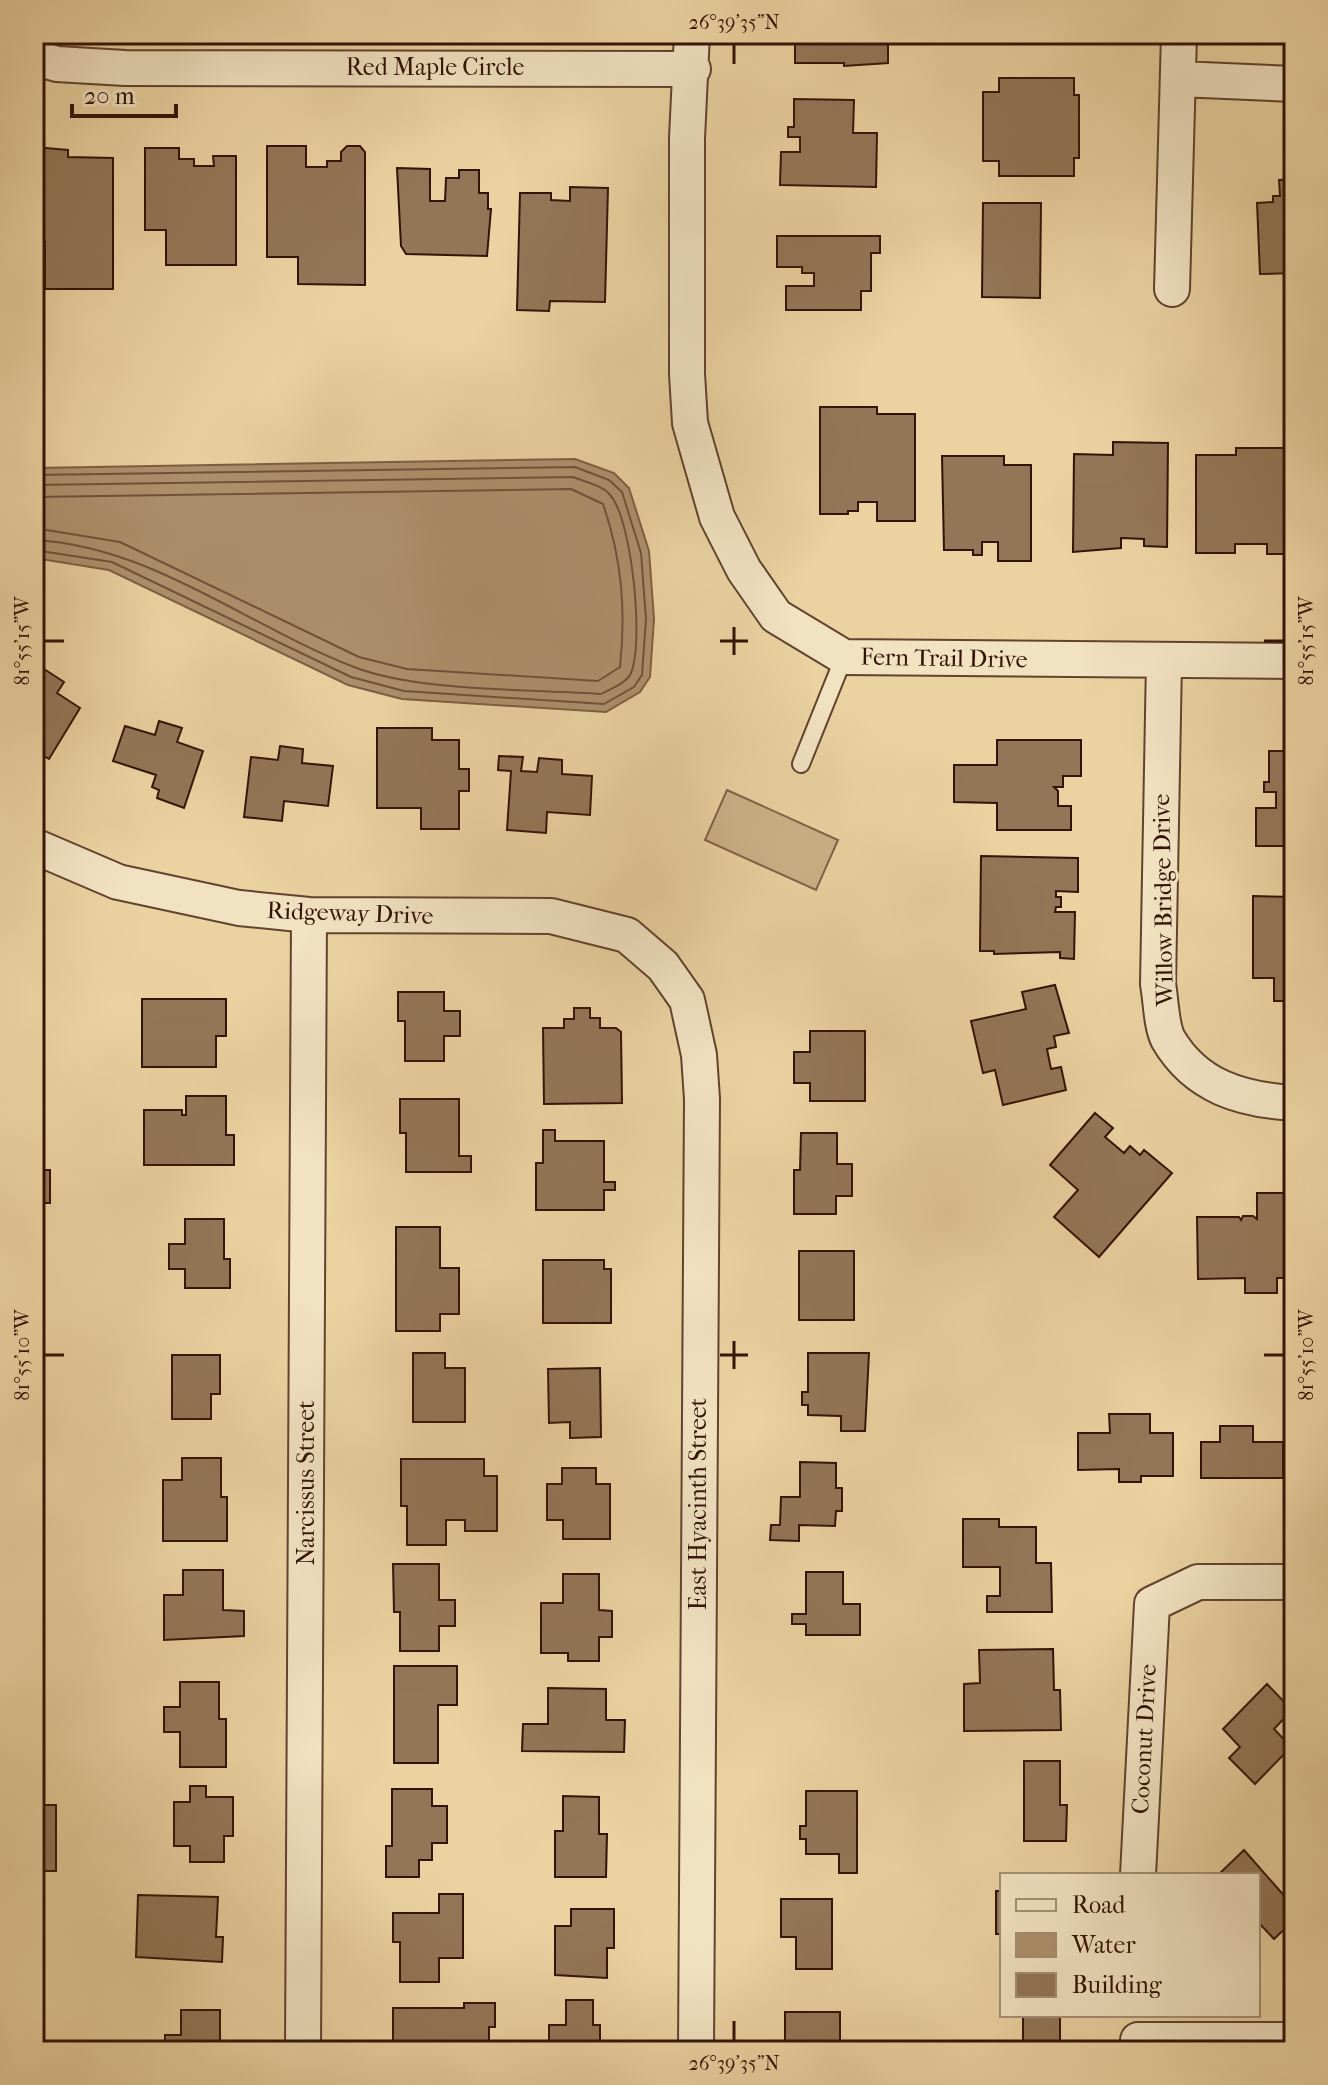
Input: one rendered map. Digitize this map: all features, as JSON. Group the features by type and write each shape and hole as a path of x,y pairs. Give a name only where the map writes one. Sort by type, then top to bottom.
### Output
{"street":[{"name":"Fern Trail Drive","path":"692,34 693,69 687,138 687,374 690,423 717,517 744,570 776,616 844,657 1294,661"},
{"path":"1172,289 1179,34"},
{"name":"Red Maple Circle","path":"34,57 57,64 125,68 693,69"},
{"path":"1179,79 1294,84"},
{"name":"Willow Bridge Drive","path":"1164,661 1158,984 1167,1037 1203,1081 1259,1101 1294,1103"},
{"name":"Ridgeway Drive","path":"34,846 118,882 239,908 309,915 551,916 627,935 663,966"},
{"name":"Narcissus Street","path":"303,2051 309,915"},
{"name":"East Hyacinth Street","path":"663,966 687,1000 699,1055 702,1099 696,2051"},
{"name":"Coconut Drive","path":"1138,1873 1152,1604 1198,1582 1294,1582"},
{"path":"1138,2035 1294,2040"}],"lane":[{"path":"801,764 844,657"}],"shaded area":[{"path":"727,790 838,840 816,890 705,840"}],"water":[{"path":"575,459 614,473 629,488 649,551 654,619 650,677 640,692 606,712 402,699 348,685 109,570 34,558 34,468"}],"building":[{"path":"795,34 899,34 899,39 888,39 888,63 844,66 844,63 795,63"},
{"path":"998,34 1089,34 1089,41 998,41"},
{"path":"999,78 1074,78 1074,95 1079,95 1079,158 1074,158 1074,176 999,176 999,161 983,161 983,92 999,92"},
{"path":"794,99 854,100 853,133 877,133 876,187 780,185 781,152 800,152 800,137 788,137 788,127 794,127"},
{"path":"267,146 306,146 306,167 327,167 327,161 341,161 341,152 347,146 360,146 365,152 365,285 298,284 298,257 267,257"},
{"path":"34,147 68,150 68,157 113,158 113,289 45,289 45,242 34,242"},
{"path":"145,148 179,148 179,159 194,159 194,166 214,166 213,156 236,156 236,265 166,265 166,230 145,230"},
{"path":"397,168 430,169 430,201 445,201 446,178 459,178 459,170 479,170 479,193 488,193 488,209 491,209 487,256 406,254 401,246"},
{"path":"1294,179 1294,273 1260,274 1257,203 1273,202 1273,196 1280,196 1279,180"},
{"path":"570,187 608,188 605,302 550,301 549,311 517,310 520,193 551,193 551,200 570,201"},
{"path":"983,203 1041,203 1040,298 982,297"},
{"path":"777,236 880,236 880,253 871,253 871,291 861,291 861,310 786,310 786,286 814,286 814,273 802,273 802,267 777,267"},
{"path":"820,407 877,407 877,414 915,414 915,521 877,521 877,502 858,502 858,511 848,511 848,514 820,514"},
{"path":"1113,442 1168,443 1167,547 1144,546 1144,539 1121,538 1121,548 1073,552 1074,454 1113,455"},
{"path":"1236,448 1292,448 1292,554 1267,554 1267,544 1235,544 1235,553 1196,553 1196,455 1236,455"},
{"path":"942,456 1004,456 1004,465 1031,465 1031,561 998,561 998,542 982,542 982,555 973,555 973,550 944,550"},
{"path":"44,669 64,682 57,693 80,708 49,759 34,750 34,680 37,682"},
{"path":"159,721 182,728 177,742 203,751 184,808 157,798 159,790 152,787 156,775 113,761 125,726 155,735"},
{"path":"377,728 432,728 432,740 459,740 459,769 469,769 469,791 459,791 459,829 421,829 421,808 377,808"},
{"path":"997,740 1081,740 1081,776 1063,776 1063,787 1054,787 1058,791 1058,806 1071,806 1071,830 997,830 997,803 954,802 954,765 997,765"},
{"path":"280,746 303,749 302,763 333,766 328,806 284,801 282,821 244,817 251,757 278,760"},
{"path":"1269,751 1294,751 1294,846 1256,846 1256,808 1276,808 1276,792 1264,792 1264,782 1269,782"},
{"path":"499,756 523,757 521,771 537,772 539,758 562,760 562,774 592,776 590,815 547,812 546,833 507,830 511,771 498,770"},
{"path":"981,856 1078,858 1078,892 1056,891 1056,897 1061,897 1061,907 1056,907 1055,912 1075,912 1074,959 1060,958 1060,952 994,954 994,951 980,951"},
{"path":"1253,896 1294,897 1294,1001 1274,1001 1274,978 1253,978"},
{"path":"34,937 42,937 42,984 34,984"},
{"path":"1055,985 1069,1033 1054,1036 1056,1047 1047,1049 1051,1069 1061,1067 1066,1090 1003,1105 995,1070 983,1073 971,1021 1026,1009 1022,992"},
{"path":"398,992 444,992 444,1011 460,1011 460,1036 444,1036 444,1061 405,1061 405,1021 398,1021"},
{"path":"142,999 226,999 226,1036 216,1036 216,1067 142,1067"},
{"path":"574,1008 590,1008 590,1018 600,1018 600,1028 616,1028 621,1032 622,1103 544,1104 543,1028 564,1028 564,1019 574,1019"},
{"path":"810,1031 865,1031 865,1101 810,1101 810,1083 794,1083 794,1052 810,1052"},
{"path":"186,1096 226,1096 226,1135 234,1135 234,1165 144,1165 144,1110 182,1110 182,1115 186,1115"},
{"path":"400,1099 459,1099 459,1156 471,1156 471,1172 406,1172 406,1133 400,1133"},
{"path":"1095,1113 1113,1128 1105,1137 1124,1153 1130,1146 1140,1155 1144,1150 1172,1173 1099,1257 1054,1217 1078,1190 1050,1165"},
{"path":"34,1121 38,1121 38,1170 50,1170 50,1203 34,1203"},
{"path":"543,1130 555,1130 555,1141 604,1141 604,1182 615,1182 615,1190 604,1190 604,1210 536,1210 536,1163 543,1163"},
{"path":"801,1133 837,1133 837,1164 852,1164 852,1196 836,1196 836,1214 794,1214 794,1170 800,1170"},
{"path":"1257,1193 1292,1193 1292,1278 1277,1278 1277,1293 1245,1293 1245,1278 1198,1279 1197,1217 1239,1217 1241,1220 1243,1216 1253,1216 1257,1219"},
{"path":"185,1219 224,1219 224,1259 230,1259 230,1288 185,1288 185,1269 169,1269 169,1244 185,1244"},
{"path":"396,1227 440,1227 440,1268 459,1268 459,1314 440,1314 440,1331 396,1331"},
{"path":"799,1251 854,1251 854,1320 799,1320"},
{"path":"543,1260 604,1260 604,1269 611,1269 611,1323 543,1323"},
{"path":"413,1353 445,1353 445,1368 465,1368 465,1422 413,1422"},
{"path":"808,1353 869,1353 865,1431 841,1431 841,1416 808,1415 808,1405 802,1405 802,1392 808,1392"},
{"path":"172,1355 220,1355 220,1394 211,1394 211,1419 172,1419"},
{"path":"600,1368 601,1437 570,1438 570,1422 549,1423 548,1369"},
{"path":"1109,1414 1150,1414 1150,1433 1173,1433 1173,1476 1141,1476 1141,1482 1119,1482 1119,1469 1078,1470 1078,1433 1110,1433"},
{"path":"1220,1426 1253,1426 1253,1442 1283,1442 1283,1478 1201,1478 1201,1442 1220,1442"},
{"path":"182,1458 221,1458 221,1497 227,1497 227,1541 163,1541 163,1480 182,1480"},
{"path":"401,1459 484,1459 484,1476 497,1476 497,1531 465,1531 465,1520 446,1520 446,1545 407,1545 407,1506 401,1506"},
{"path":"800,1462 836,1463 836,1488 842,1488 842,1511 836,1511 835,1526 799,1525 799,1541 770,1540 771,1525 780,1525 781,1497 800,1497"},
{"path":"562,1468 596,1468 596,1484 610,1484 610,1539 563,1539 563,1520 547,1520 547,1484 562,1484"},
{"path":"34,1496 41,1496 41,1521 34,1521"},
{"path":"963,1519 999,1519 999,1527 1036,1527 1036,1563 1051,1563 1052,1612 987,1612 987,1596 1000,1596 1000,1567 963,1567"},
{"path":"393,1564 439,1564 439,1600 455,1600 455,1626 439,1626 439,1651 400,1651 400,1612 394,1612"},
{"path":"183,1570 223,1570 223,1610 244,1611 244,1636 164,1640 164,1595 183,1595"},
{"path":"806,1572 843,1572 843,1604 860,1604 860,1635 806,1635 806,1624 792,1624 792,1614 806,1614"},
{"path":"563,1574 599,1574 599,1610 612,1611 612,1637 599,1637 599,1661 568,1661 568,1653 541,1653 541,1603 563,1603"},
{"path":"1053,1649 1054,1690 1060,1690 1061,1730 964,1731 964,1684 980,1683 979,1650"},
{"path":"394,1666 457,1666 457,1705 438,1705 438,1763 394,1763"},
{"path":"180,1682 219,1682 219,1719 226,1719 226,1767 180,1767 180,1732 164,1732 164,1707 180,1707"},
{"path":"1267,1684 1292,1710 1274,1729 1291,1747 1255,1784 1229,1758 1240,1747 1223,1729"},
{"path":"548,1688 606,1689 606,1720 625,1720 624,1752 522,1751 523,1724 548,1724"},
{"path":"1024,1761 1060,1761 1060,1805 1067,1805 1066,1841 1024,1841"},
{"path":"190,1786 206,1786 206,1797 233,1797 233,1836 224,1836 224,1862 190,1862 190,1846 174,1846 174,1802 190,1802"},
{"path":"392,1789 432,1789 432,1806 447,1806 447,1843 432,1843 432,1860 419,1860 419,1877 386,1877 386,1846 392,1846"},
{"path":"806,1791 857,1791 857,1873 839,1873 839,1854 806,1854 806,1839 800,1839 800,1826 806,1826"},
{"path":"563,1796 599,1797 599,1834 607,1834 606,1877 555,1877 555,1831 563,1831"},
{"path":"34,1805 56,1805 56,1871 34,1871"},
{"path":"1244,1850 1294,1907 1294,1920 1274,1939 1260,1924 1260,1873 1220,1873"},
{"path":"996,1891 1000,1891 1000,1934 996,1934"},
{"path":"439,1894 463,1894 463,1958 439,1958 439,1982 400,1982 400,1942 393,1942 393,1913 439,1913"},
{"path":"138,1895 218,1897 216,1937 223,1937 222,1962 136,1957"},
{"path":"781,1899 832,1899 832,1969 796,1969 796,1937 781,1937"},
{"path":"571,1909 614,1909 614,1948 607,1948 607,1978 555,1975 555,1926 571,1926"},
{"path":"566,2000 593,2000 593,2025 600,2025 600,2051 549,2051 549,2025 566,2025"},
{"path":"464,2003 495,2003 495,2027 489,2027 489,2051 393,2051 393,2008 464,2008"},
{"path":"181,2010 220,2010 220,2050 226,2051 165,2051 165,2035 181,2035"},
{"path":"785,2012 840,2012 840,2044 846,2044 846,2051 785,2051"},
{"path":"1023,2017 1060,2017 1060,2045 1023,2045"}]}
